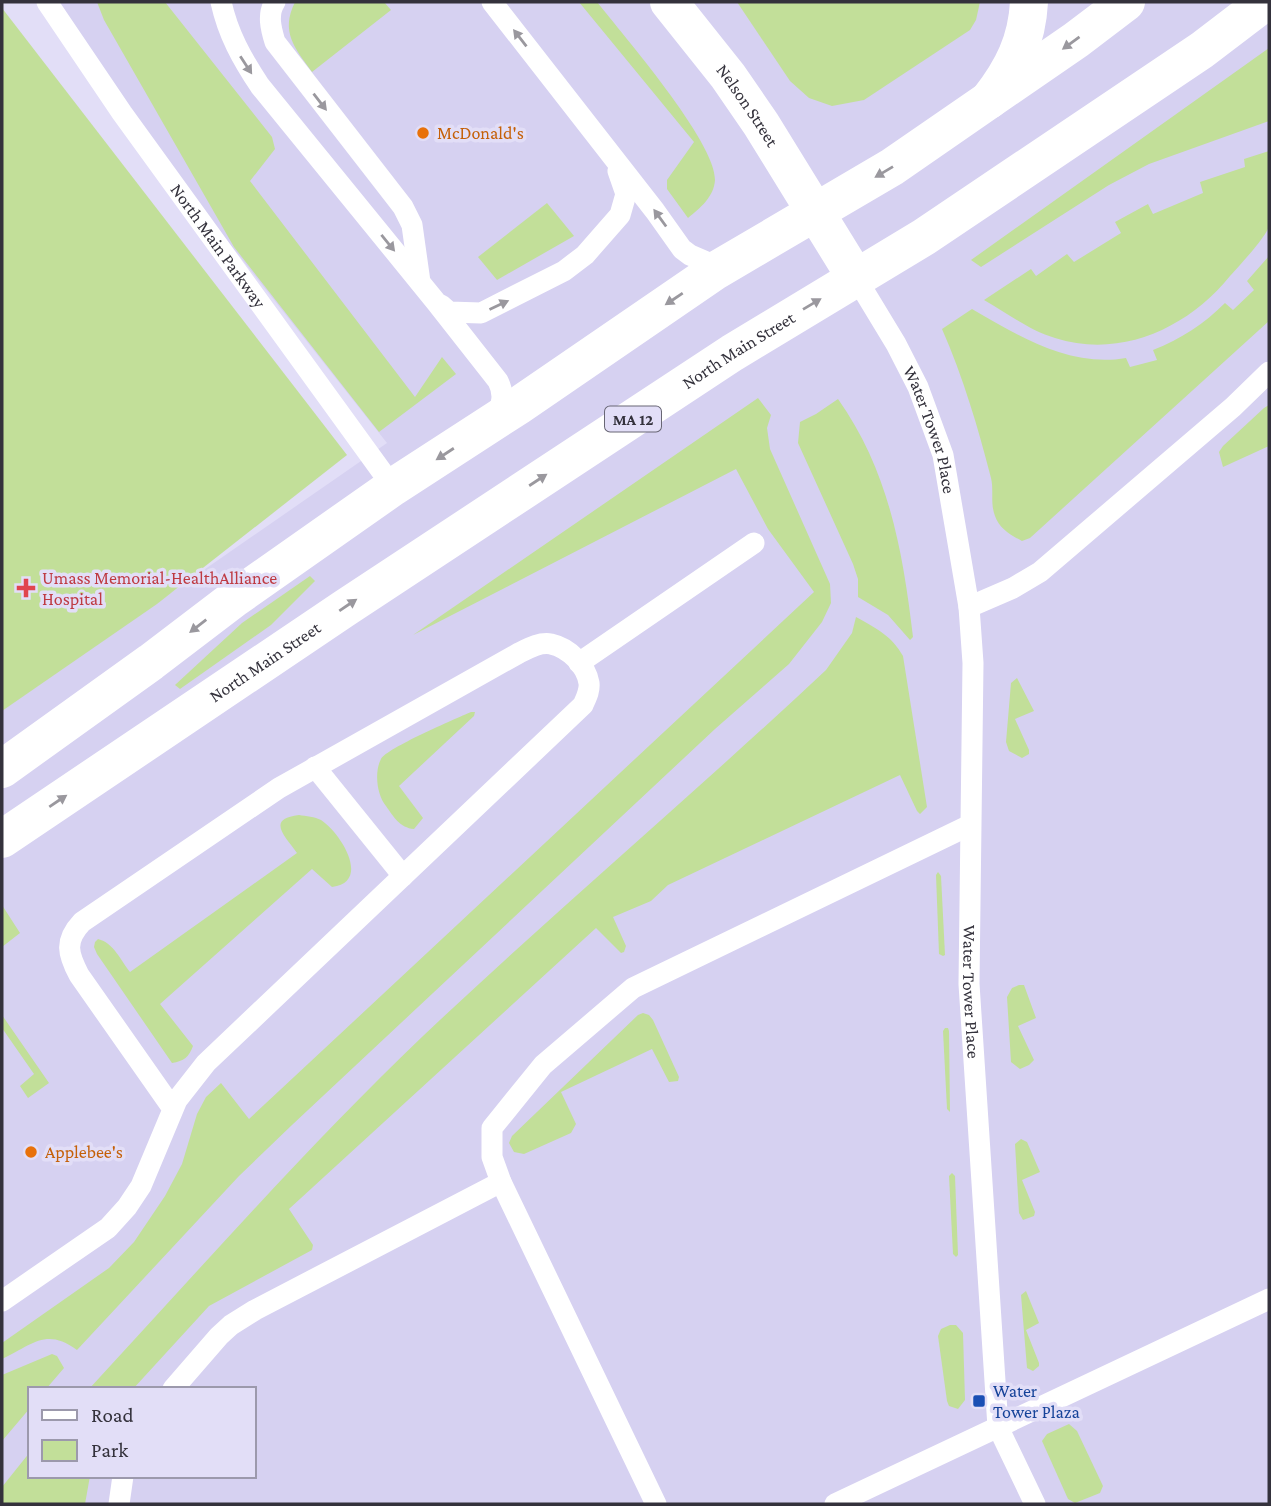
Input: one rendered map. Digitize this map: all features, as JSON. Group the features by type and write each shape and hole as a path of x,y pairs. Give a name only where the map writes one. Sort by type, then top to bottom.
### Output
{"main road":[{"name":"Nelson Street","path":"669,2 748,104 856,278"},
{"path":"989,100 1015,64 1024,41 1029,2"},
{"path":"2,769 235,598 393,487 732,261 892,167 1076,40 1126,2"},
{"name":"North Main Street","path":"2,839 449,538 732,353 923,237 1190,58 1265,2"}],"lane":[{"name":"North Main Parkway","path":"47,2 122,113 393,487"},
{"path":"221,2 226,24 240,56 260,86 498,382 503,401 492,423"},
{"path":"275,2 271,7 270,27 275,43 403,207 414,234 420,282"},
{"path":"492,2 681,249 711,264 732,261"},
{"path":"436,302 449,312 481,313 535,288 584,256 611,225 624,205 626,194 614,159"},
{"name":"Water Tower Place","path":"856,278 918,387 943,455 970,607 973,663 969,984 998,1426"},
{"path":"970,607 1013,588 1040,572 1233,407 1269,372"},
{"path":"579,663 754,543"},
{"path":"2,1301 108,1228 141,1186 177,1100 206,1063 583,705 589,692 589,682 576,658 552,644 532,647 279,788 82,922 70,937 70,959 173,1109"},
{"path":"316,767 403,876"},
{"path":"656,1504 501,1182 492,1157 492,1128 543,1065 633,988 970,825"},
{"path":"175,1387 230,1325 267,1303 501,1182"},
{"path":"835,1504 1269,1299"},
{"path":"998,1426 1035,1504"},
{"path":"119,1504 123,1478"}],"shaded area":[{"path":"39,2 1269,2 1269,1504 2,1504 2,533 100,642 387,443"}],"green space":[{"path":"97,2 165,2 272,137 275,149 250,181 415,397 442,357 456,374 379,432 234,247 104,20"},
{"path":"295,2 384,2 391,10 312,72 295,47 289,31"},
{"path":"579,2 597,2 666,89 701,141 711,163 714,186 706,202 688,218 667,189 667,180 694,142"},
{"path":"737,2 980,2 976,20 970,30 864,100 832,106 809,98 790,81"},
{"path":"2,8 347,455 157,604 2,711"},
{"path":"1269,48 1269,121 1149,164 1109,185 981,267 971,260"},
{"path":"1269,151 1270,210 1267,231 1213,294 1174,324 1128,341 1080,343 1037,331 984,300 1031,269 1036,276 1067,254 1074,262 1121,233 1115,222 1148,204 1153,214 1203,193 1200,182 1245,167 1244,159"},
{"path":"547,203 574,236 497,280 478,257"},
{"path":"1269,256 1269,321 1030,538 1022,541 1002,528 994,511 991,478 975,421 942,329 972,309 1026,339 1065,354 1105,360 1126,358 1130,367 1157,360 1153,350 1192,330 1225,303 1233,310 1254,290 1247,281"},
{"path":"758,398 771,415 767,428 770,449 830,584 831,603 822,622 789,664 715,729 239,1176 77,1350 66,1343 48,1339 31,1344 2,1359 2,1343 109,1268 134,1242 165,1196 182,1164 197,1114 206,1097 221,1083 249,1119 814,592 768,529 736,469 413,635"},
{"path":"838,399 870,455 891,513 909,605 913,637 910,640 888,615 858,597 858,579 853,564 798,443 800,422"},
{"path":"1269,405 1269,446 1223,467 1219,452 1223,446"},
{"path":"310,576 315,581 271,625 180,689 175,685 242,623"},
{"path":"856,617 889,638 903,656 927,807 920,814 900,775 668,885 651,901 613,917 626,946 624,952 621,953 596,928 289,1209 313,1245 312,1250 209,1306 135,1387 91,1387 380,1078 523,944 826,670 852,633"},
{"path":"1017,678 1034,711 1015,719 1029,750 1029,754 1022,758 1009,751 1006,742 1011,683"},
{"path":"475,712 474,716 399,786 423,818 414,829 401,824 380,796 377,777 381,759 408,741"},
{"path":"299,815 313,817 329,826 349,856 350,876 344,883 332,887 312,869 160,1004 193,1046 186,1058 172,1063 97,954 95,942 98,939 108,944 130,972 297,853 281,830 281,825 283,820"},
{"path":"938,872 941,876 943,956 939,954"},
{"path":"2,905 20,933 2,947"},
{"path":"1024,985 1036,1018 1018,1026 1034,1060 1020,1069 1011,1062 1007,997 1012,988"},
{"path":"643,1013 653,1020 679,1077 678,1081 669,1082 652,1049 561,1092 576,1124 571,1133 524,1154 514,1152 509,1143 512,1136"},
{"path":"2,1015 49,1083 28,1098 20,1086 34,1074 2,1028"},
{"path":"945,1028 949,1031 950,1112 947,1109"},
{"path":"1021,1139 1027,1142 1040,1172 1022,1180 1035,1212 1034,1216 1023,1220 1019,1213 1015,1144"},
{"path":"952,1173 955,1176 956,1257 953,1254 949,1176"},
{"path":"1026,1291 1039,1323 1026,1330 1039,1363 1033,1371 1027,1368 1021,1295"},
{"path":"956,1325 963,1333 965,1400 958,1409 949,1406 947,1401 938,1336 941,1329"},
{"path":"52,1354 57,1356 64,1368 48,1387 28,1387 28,1410 2,1441 2,1375"},
{"path":"1069,1424 1077,1431 1103,1486 1100,1493 1075,1503 1068,1499 1042,1441 1047,1434"},
{"path":"28,1454 28,1478 90,1478 85,1504 2,1504 2,1487"}],"place":[{"name":"McDonald's","path":"423,133"},
{"name":"Umass Memorial-HealthAlliance Hospital","path":"26,588"},
{"name":"Applebee's","path":"31,1152"},
{"name":"Water Tower Plaza","path":"979,1401"}]}
